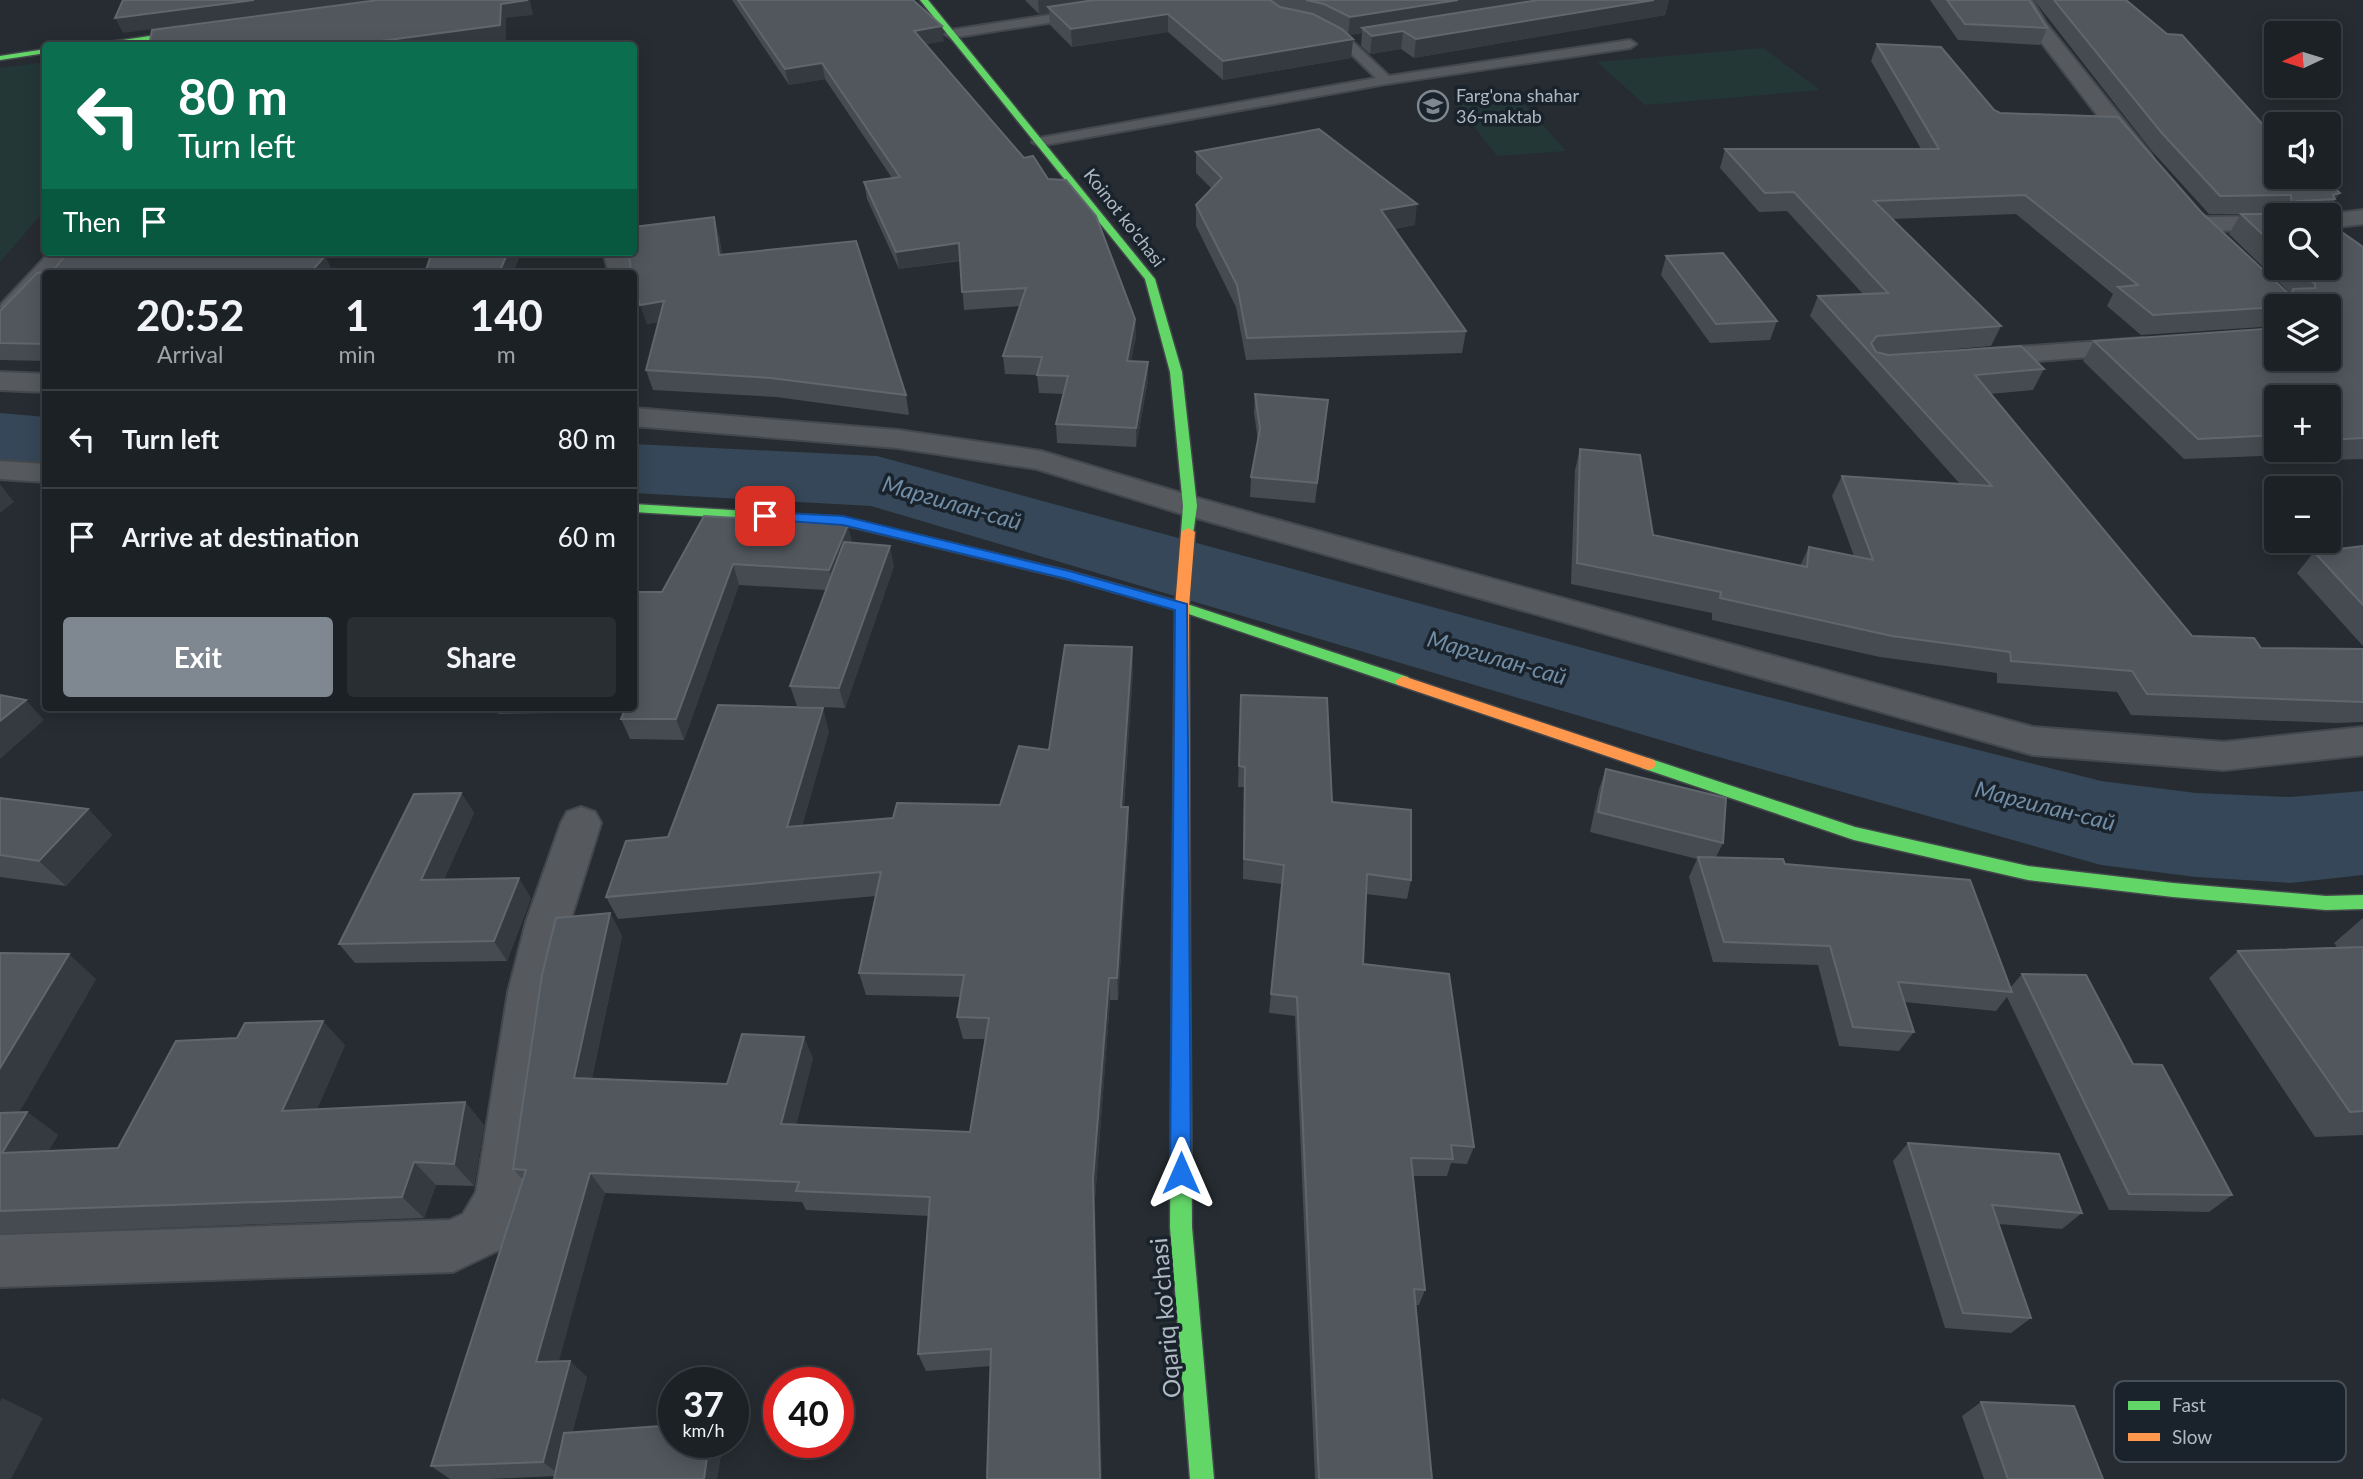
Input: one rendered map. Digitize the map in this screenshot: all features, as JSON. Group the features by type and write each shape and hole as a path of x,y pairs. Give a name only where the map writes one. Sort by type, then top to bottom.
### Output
{"street":[{"name":"Koinot ko'chasi","path":"924,0 1150,279 1176,372 1190,506 1182,607"},
{"path":"2023,0 2038,25 2158,176"},
{"path":"137,42 213,29"},
{"path":"0,58 42,52"},
{"path":"2184,205 2220,242"},
{"path":"2341,220 2363,217"},
{"path":"2201,224 2264,223"},
{"path":"47,270 60,256"},
{"path":"12,308 42,276"},
{"path":"1948,360 2167,344"},
{"path":"0,381 42,383"},
{"path":"637,417 898,439 1041,460 1190,506 2033,741 2224,756 2363,741"},
{"path":"0,470 42,473"},
{"path":"637,508 843,520 1069,575 1182,607 1854,833 2028,873 2173,890 2326,902 2363,902"},
{"name":"Oqariq ko'chasi","path":"1182,607 1181,1227 1202,1479"},
{"path":"0,1261 453,1245 481,1232 500,1199 531,992 548,922 580,822"}],"lane":[{"path":"951,34 1089,12"},
{"path":"1317,27 1352,40 1386,80"},
{"path":"1039,142 1386,80 1630,44"}],"shaded area":[{"path":"1763,48 1820,90 1645,105 1597,62"},
{"path":"42,62 42,213 0,262 0,68"},
{"path":"1514,93 1566,151 1497,156 1451,97"}],"building":[{"path":"123,0 254,0 115,18"},
{"path":"378,0 528,0 501,4 500,25 373,42 150,42 152,30"},
{"path":"738,0 913,0 942,26 914,31 1024,158 1033,156 1048,179 1066,180 1096,216 1135,319 1127,361 1148,362 1136,428 1056,424 1068,376 1037,375 1042,357 1003,356 1026,288 962,292 959,243 896,252 864,182 900,177 822,63 785,69"},
{"path":"1094,0 1270,0 1280,7 1313,14 1342,29 1353,39 1223,61 1168,14 1071,29 1048,7"},
{"path":"1306,0 1458,0 1350,17 1324,4"},
{"path":"1539,0 1654,0 1416,39 1403,31 1372,36 1362,28"},
{"path":"1947,0 2029,0 2047,28 1965,24"},
{"path":"2054,0 2126,0 2167,34 2182,35 2264,126 2264,189 2336,189 2340,193 2333,195 2335,199 2298,201 2301,203 2292,203 2291,195 2220,196 2161,132"},
{"path":"1877,44 1941,47 1994,110 2000,113 2118,117 2201,212 2264,271 2264,280 2274,280 2288,293 2292,293 2293,289 2315,288 2310,280 2341,280 2341,231 2363,247 2363,438 2341,439 2341,385 2264,385 2264,436 2198,439 2094,341 2264,329 2264,371 2341,371 2341,294 2264,294 2264,308 2153,315 2118,287 2138,285 2025,195 1874,201 2001,326 1877,336 1871,343 1876,352 1888,355 2021,346 2044,369 1975,375 2192,636 2254,638 2261,648 2363,649 2363,702 2147,694 2132,671 2011,661 2010,652 1892,636 1720,598 1721,592 1577,563 1580,449 1640,455 1653,535 1807,567 1809,547 1873,560 1842,476 1992,486 1818,296 1888,293 1794,192 1765,193 1725,149 1939,149"},
{"path":"1319,129 1417,204 1381,210 1466,331 1247,338 1237,285 1196,205 1222,178 1196,152"},
{"path":"2241,214 2264,214 2264,236"},
{"path":"714,217 719,255 856,241 906,395 771,378 646,370 664,301 640,305 637,296 637,270 631,270 629,256 637,256 637,227"},
{"path":"1723,253 1777,321 1716,324 1666,256"},
{"path":"65,256 325,256 313,270 54,270"},
{"path":"431,256 506,256 500,270 426,270"},
{"path":"37,273 42,273 42,344 0,343 0,311"},
{"path":"1255,394 1328,400 1317,483 1251,477 1260,429"},
{"path":"704,516 848,525 829,570 733,564 676,719 621,719 624,711 637,711 637,592 662,592"},
{"path":"844,542 890,546 839,688 790,686"},
{"path":"2363,546 2363,605 2315,553 2341,553 2341,549"},
{"path":"1065,645 1132,647 1121,807 1128,807 1117,978 1109,978 1093,1179 1100,1479 987,1479 991,1349 918,1354 930,1197 796,1191 799,1182 590,1173 536,1362 570,1361 543,1462 431,1466 526,1170 513,1169 542,975 556,918 610,913 574,1078 727,1084 742,1034 804,1037 781,1124 970,1132 989,1018 957,1017 964,975 859,973 881,872 606,897 626,841 668,837 718,705 823,708 787,827 893,818 897,803 1000,805 1019,746 1049,750"},
{"path":"0,695 26,700 0,721"},
{"path":"1241,695 1327,698 1332,802 1411,810 1411,880 1367,874 1363,964 1449,974 1474,1147 1451,1145 1453,1159 1411,1158 1425,1290 1414,1289 1432,1479 1319,1479 1297,997 1271,994 1284,865 1244,859 1245,767 1239,766"},
{"path":"1606,769 1726,798 1723,843 1598,812"},
{"path":"461,793 421,880 519,878 494,941 339,944 414,794"},
{"path":"0,798 88,809 39,861 0,855"},
{"path":"1698,857 1783,859 1785,864 1970,880 2012,992 1898,982 1914,1032 1853,1027 1830,946 1724,942"},
{"path":"2363,947 2363,1111 2350,1112 2238,951"},
{"path":"0,953 69,954 0,1068"},
{"path":"2022,974 2086,975 2133,1064 2162,1065 2232,1195 2129,1194"},
{"path":"323,1021 282,1111 465,1102 454,1164 414,1162 402,1197 0,1211 0,1113 27,1112 2,1153 118,1148 176,1041 237,1038 245,1023"},
{"path":"1908,1143 2059,1154 2082,1213 1992,1205 2031,1318 1963,1313"},
{"path":"1981,1402 2074,1406 2103,1479 2008,1479"},
{"path":"658,1426 658,1458 707,1458 704,1479 554,1479 564,1433"}],"waterway":[{"name":"Маргилан-сай","path":"0,437 42,441"},
{"name":"Маргилан-сай","path":"637,469 877,481 1701,716 2101,823 2196,835 2290,840 2363,833"}],"traffic: fast":[{"path":"924,0 1150,279 1176,372 1190,506 1188,532"},
{"path":"116,42 203,30"},
{"path":"0,58 42,52"},
{"path":"637,508 843,521 1069,575 1182,607 1403,681"},
{"path":"1648,764 1854,833 2028,873 2173,890 2326,903 2363,902"},
{"path":"1181,965 1181,1227 1202,1479"}],"traffic: slow":[{"path":"1181,965 1182,607 1188,532"},
{"path":"1403,681 1648,764"}],"place":[{"name":"Farg'ona shahar 36-maktab","path":"1433,106"}],"route":[{"path":"765,516 843,520 1069,575 1182,607 1181,1173"}]}
